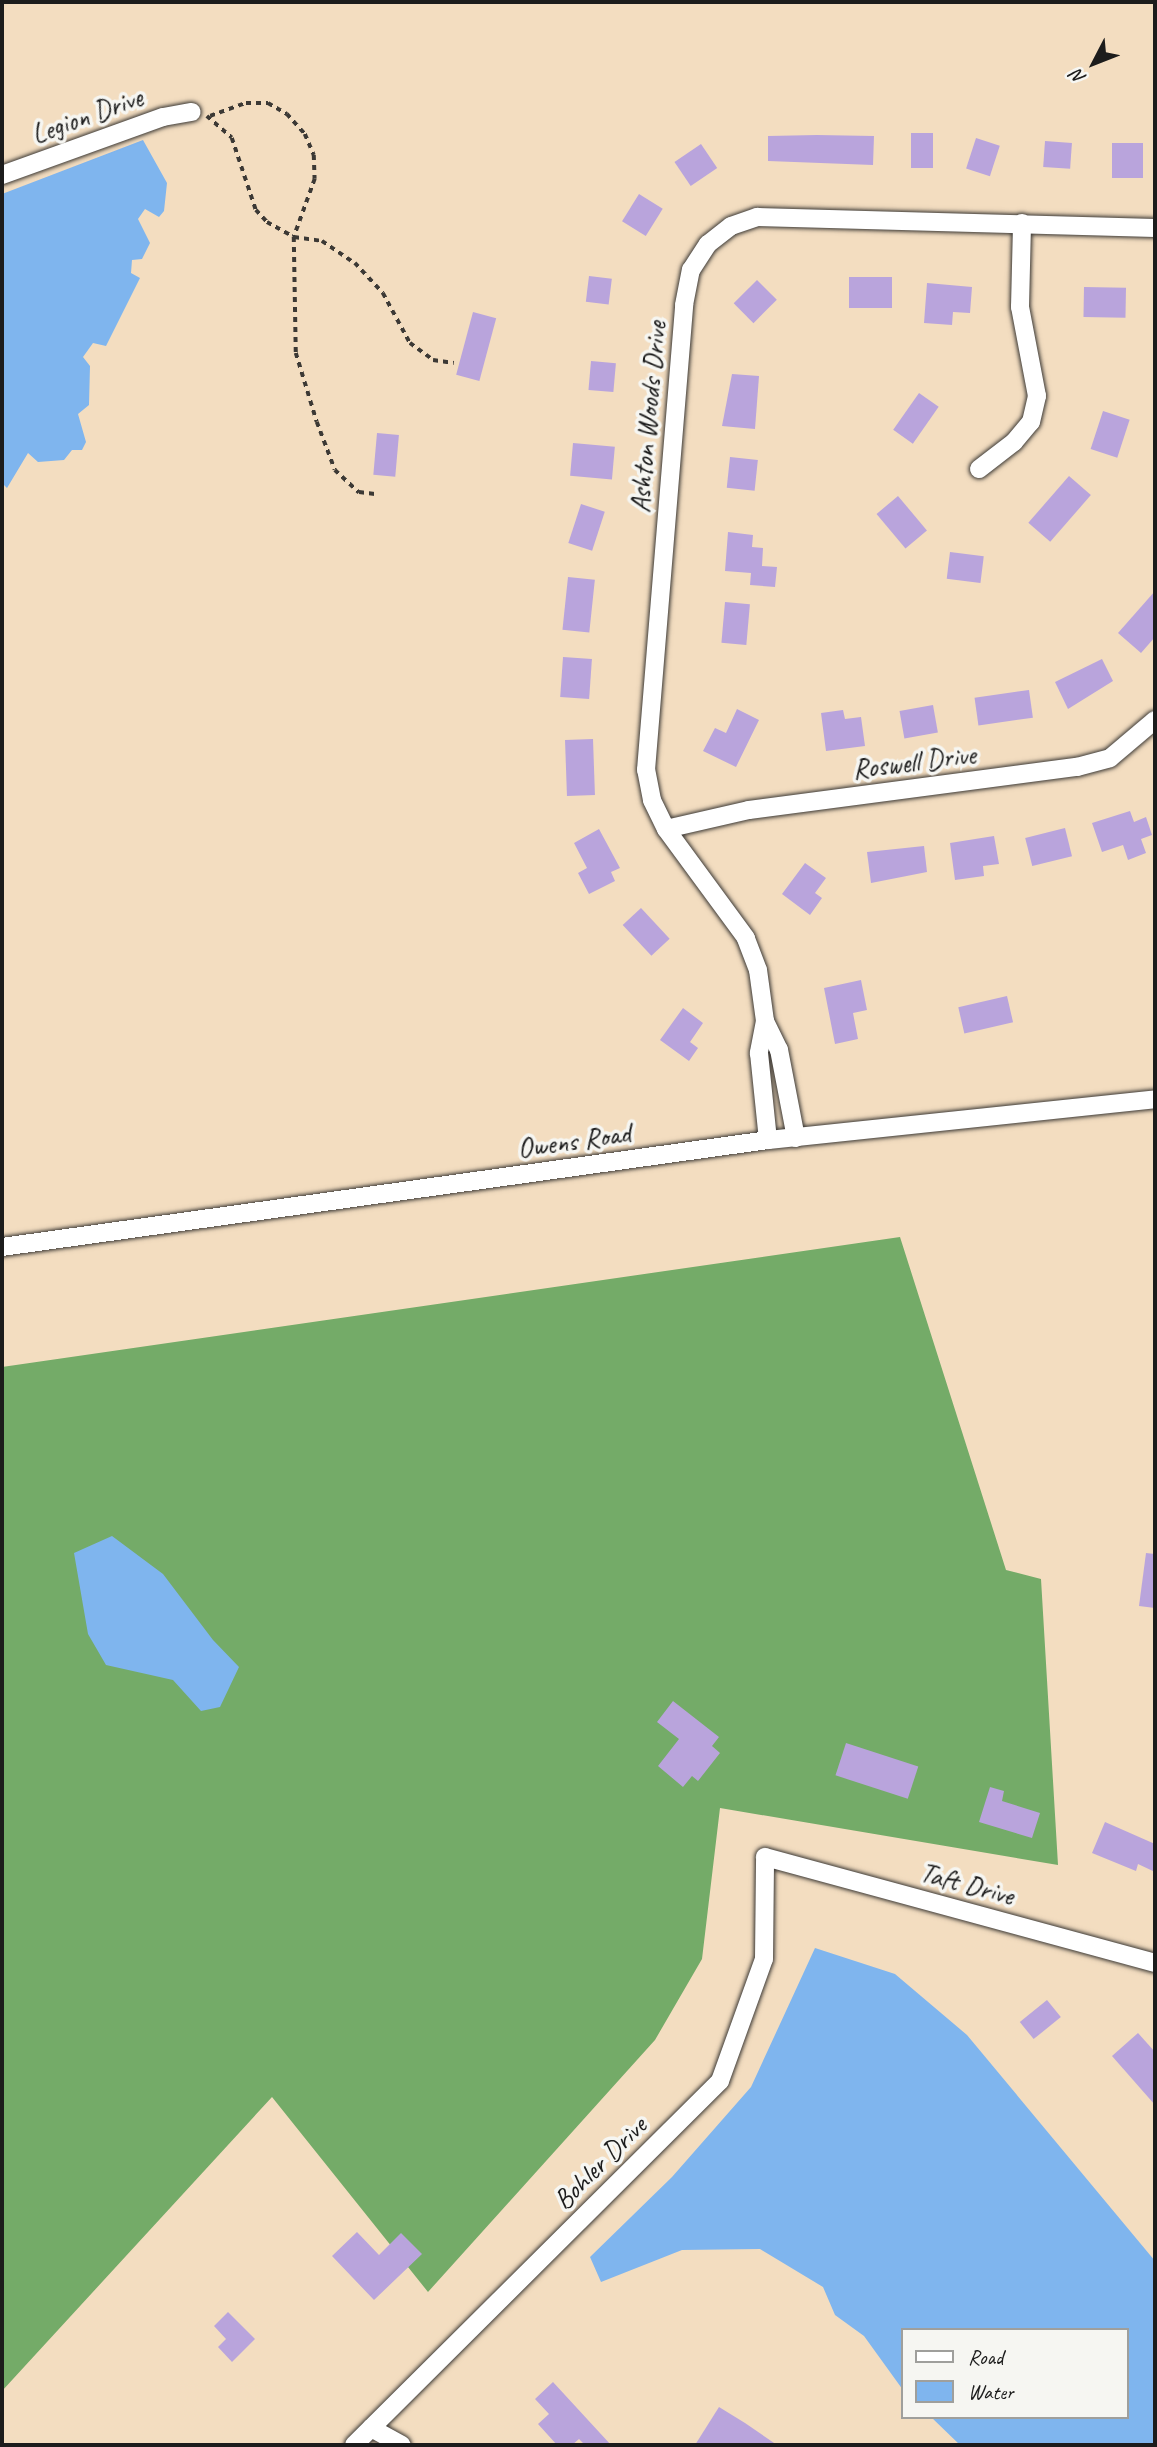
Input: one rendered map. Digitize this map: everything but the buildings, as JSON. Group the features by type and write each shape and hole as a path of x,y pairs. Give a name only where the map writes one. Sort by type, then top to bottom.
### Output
{"street":[{"name":"Legion Drive","path":"2,175 163,117 192,112"},
{"name":"Ashton Woods Drive","path":"796,1138 779,1050 765,1021 758,970 746,938 666,829 652,800 647,750 684,305 691,270 708,244 731,226 757,217 1155,228"},
{"path":"979,469 1014,442 1031,422 1037,396 1020,307 1022,223"},
{"name":"Roswell Drive","path":"666,829 749,810 1077,767 1110,758 1155,720"},
{"name":"Ashton Woods Drive","path":"765,1021 759,1054 768,1140"},
{"name":"Owens Road","path":"2,1247 768,1140 1155,1099"},
{"name":"Taft Drive","path":"765,1857 1155,1963"},
{"name":"Bohler Drive","path":"354,2445 720,2081 764,1959 765,1857"},
{"path":"371,2428 402,2445"}],"path":[{"path":"192,112 210,116 246,103 268,103 287,114 305,134 314,155 315,179 294,237 296,353 335,470 359,492 375,494"},
{"path":"210,116 232,138 256,210 294,237 322,241 355,263 383,293 410,343 433,360 454,363"}],"green space":[{"path":"900,1237 1006,1570 1041,1579 1058,1865 720,1808 702,1959 655,2040 428,2292 272,2097 2,2391 2,1367"}],"water":[{"path":"143,140 167,183 164,211 159,217 145,209 138,219 150,243 142,259 132,260 131,273 140,278 106,346 93,343 83,357 90,366 89,405 78,414 86,442 82,450 72,450 64,460 38,462 28,453 7,488 2,483 2,194"},
{"path":"112,1536 163,1574 213,1640 239,1667 220,1707 201,1711 173,1680 106,1665 88,1634 74,1553"},
{"path":"815,1948 895,1974 967,2035 1155,2261 1155,2445 960,2445 933,2419 1129,2419 1129,2328 902,2328 902,2389 864,2336 835,2315 823,2287 760,2249 682,2250 601,2282 590,2257 672,2177 751,2087"}]}
